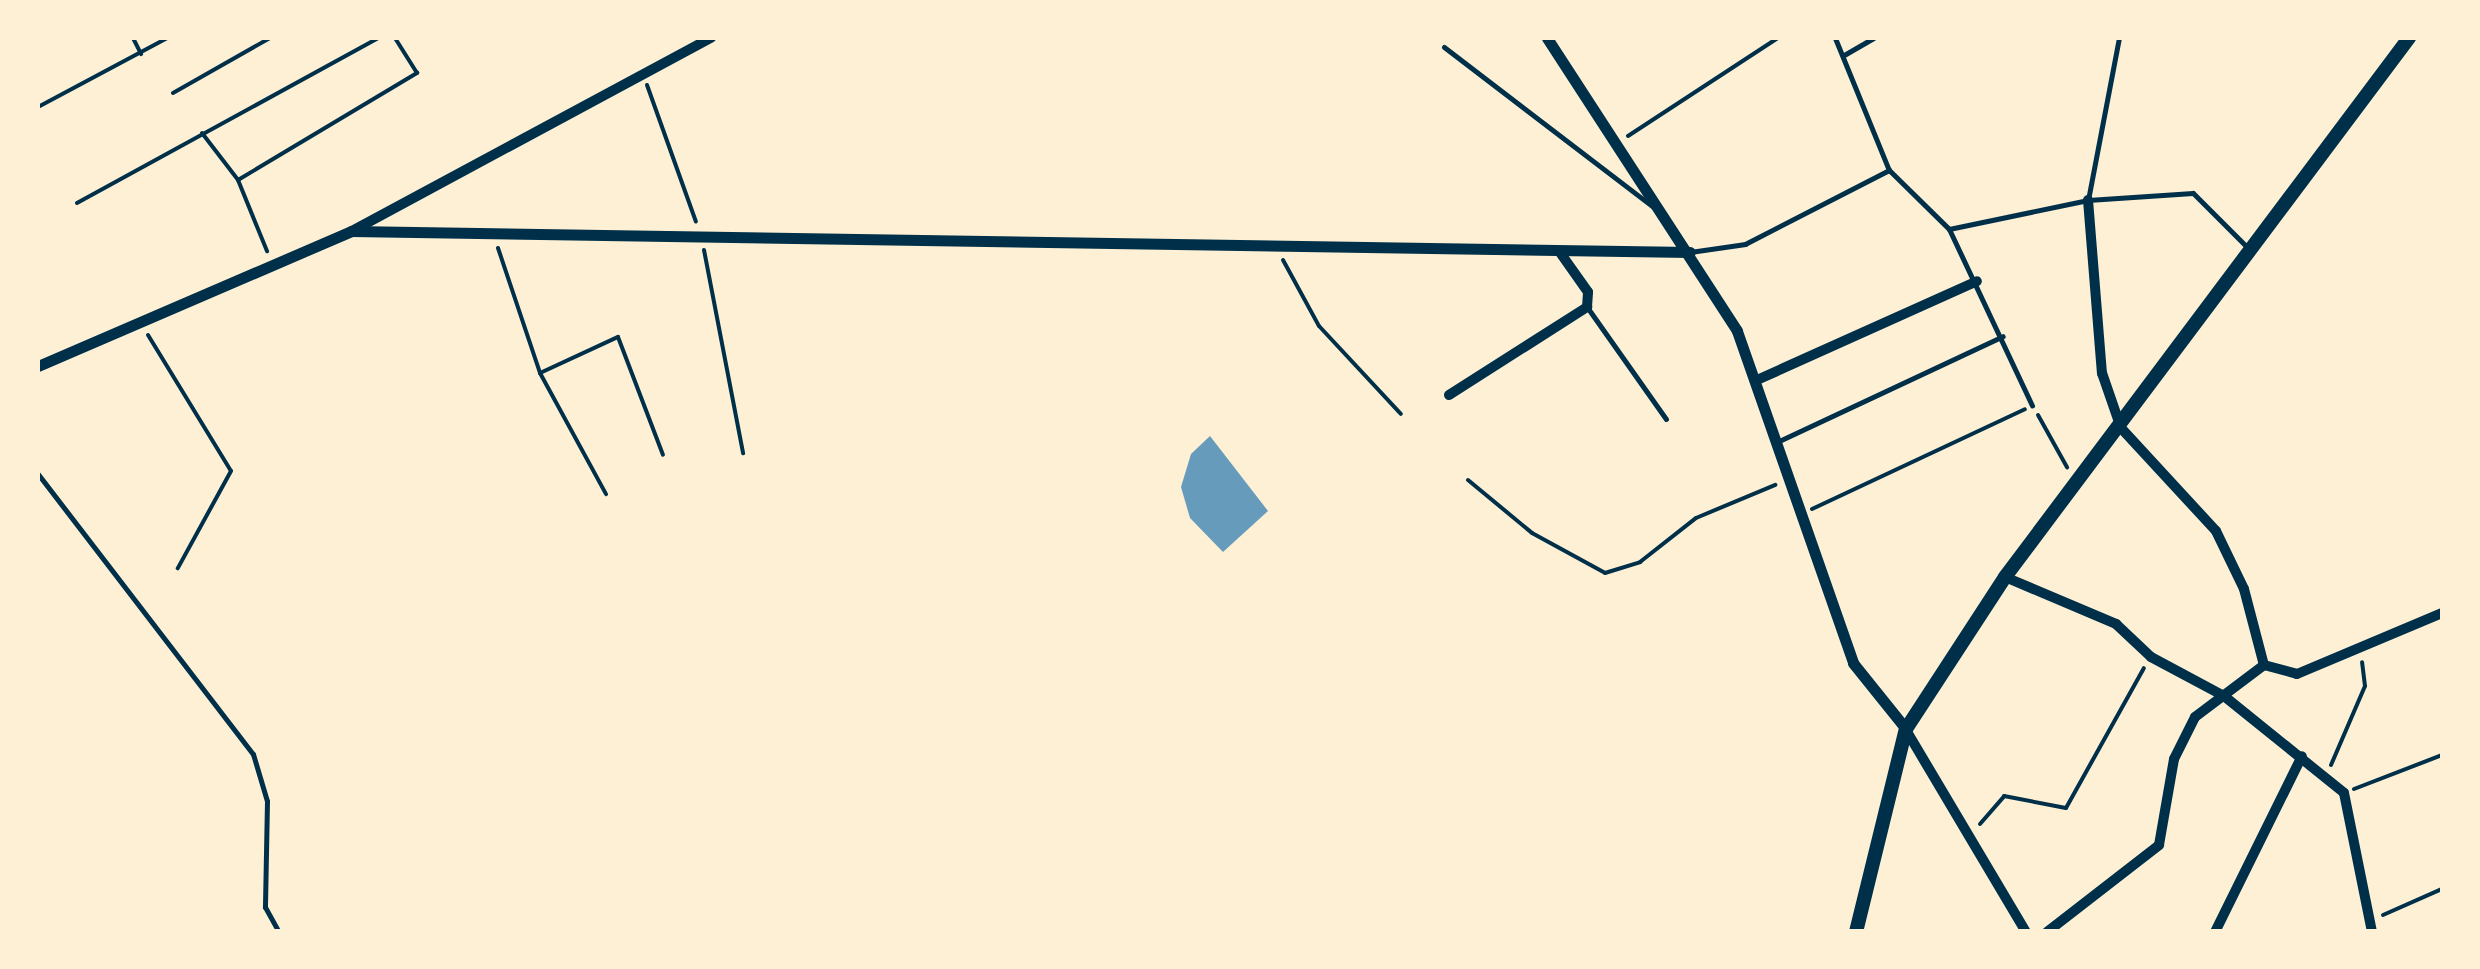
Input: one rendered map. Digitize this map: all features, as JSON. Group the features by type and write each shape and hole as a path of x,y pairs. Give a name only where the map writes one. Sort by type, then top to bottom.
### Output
{"main road":[{"path":"1856,932 1906,729 2005,578 2121,428 2409,38"}],"street":[{"path":"38,366 351,231 642,71 711,38"},
{"path":"1548,38 1690,252 1757,380 1799,515 1854,663 1906,729 1966,838 2026,932"},
{"path":"2088,200 2102,373 2121,428 2216,531 2244,589 2264,665"},
{"path":"351,231 1277,250 1690,252"},
{"path":"1449,395 1587,307 1588,292 1559,251"},
{"path":"1757,380 1977,281"},
{"path":"2005,578 2116,624 2150,656 2224,696 2344,794 2372,926"},
{"path":"2264,665 2297,674 2442,613"},
{"path":"2046,932 2159,845 2174,759 2195,717 2264,665"},
{"path":"2215,932 2302,756"}],"lane":[{"path":"1834,38 1890,170 1949,229 2003,336 2032,405"},
{"path":"1844,54 1874,38"},
{"path":"2088,200 2119,38"},
{"path":"1444,47 1662,213"},
{"path":"1690,252 1745,244 1890,170"},
{"path":"1949,229 2088,200 2193,193 2252,252"},
{"path":"1587,307 1666,418"},
{"path":"1778,442 2003,336"},
{"path":"38,474 252,754 267,801 261,882 279,932"}],"path":[{"path":"133,38 141,54"},
{"path":"38,107 167,38"},
{"path":"172,93 270,38"},
{"path":"77,203 378,38"},
{"path":"238,180 417,72 395,38"},
{"path":"1616,145 1778,38"},
{"path":"642,71 702,238 743,453"},
{"path":"202,133 238,180 274,267"},
{"path":"494,234 540,374 606,494"},
{"path":"1277,250 1319,326 1401,414"},
{"path":"140,323 231,470 178,568"},
{"path":"540,374 618,337 662,455"},
{"path":"1799,515 2032,405 2077,484"},
{"path":"1468,480 1532,532 1605,573 1640,562 1696,518 1789,480"},
{"path":"2326,777 2364,686 2360,647"},
{"path":"1966,838 2004,796 2066,808 2150,656"},
{"path":"2344,794 2442,754"},
{"path":"2372,926 2442,889"}],"water":[{"path":"1210,436 1268,511 1223,552 1190,518 1181,487 1191,454"}]}
